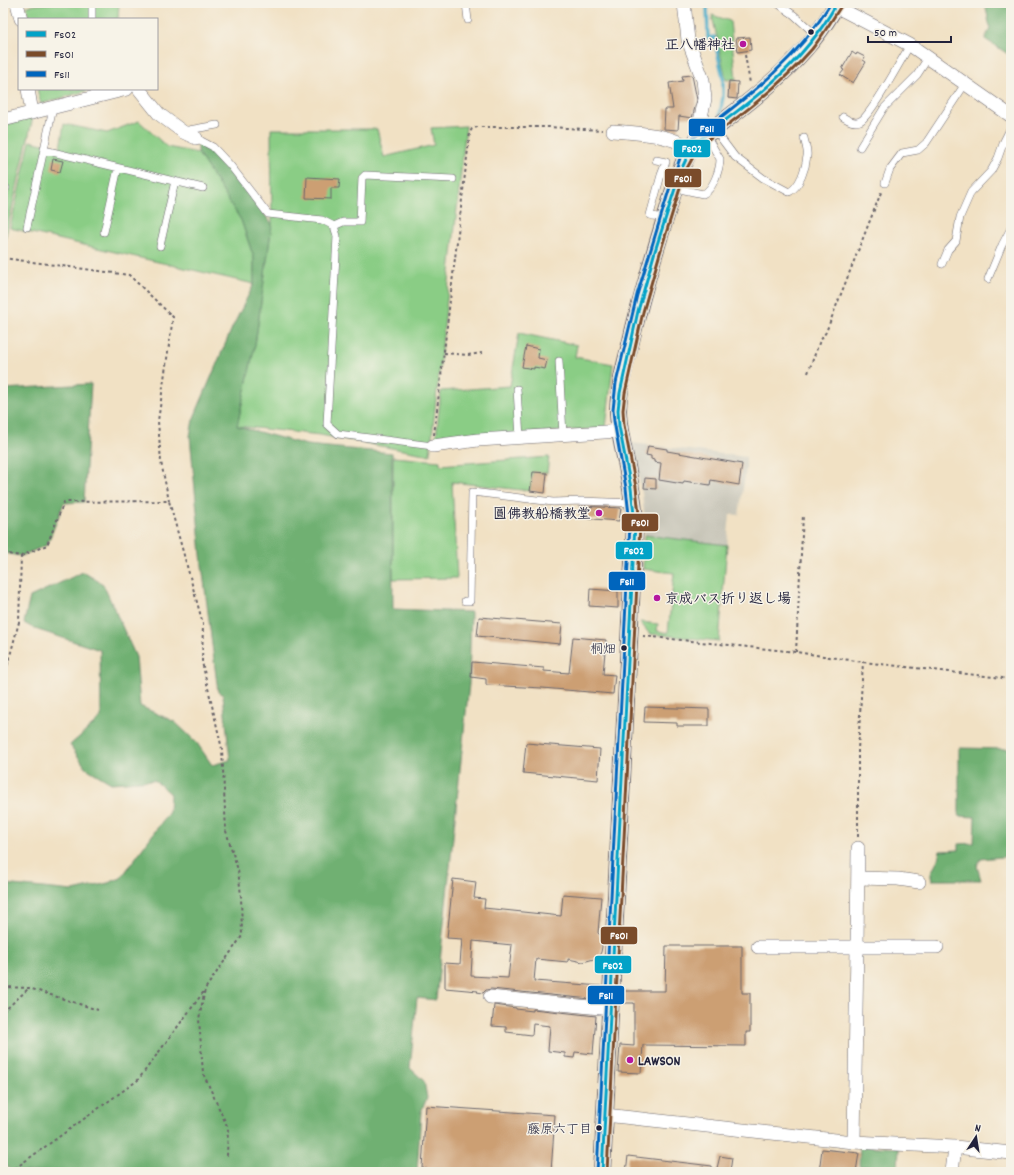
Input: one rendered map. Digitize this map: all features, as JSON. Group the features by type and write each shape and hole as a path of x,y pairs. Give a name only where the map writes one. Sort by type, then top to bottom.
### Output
{"street":[{"path":"17,3 21,18"},
{"path":"684,3 688,40 703,80 705,99 702,139"},
{"path":"602,1172 635,524 634,503 620,431 618,411 626,360 638,311 675,188 702,139 795,60 827,20 836,4 910,45 1011,116"},
{"path":"28,90 32,113"},
{"path":"3,120 53,108 91,94 120,90"},
{"path":"140,90 159,114 183,132 196,138"},
{"path":"613,131 651,135 681,142 702,139"},
{"path":"433,446 478,440 620,431"},
{"path":"854,1142 858,848"},
{"path":"858,878 898,879 919,882"},
{"path":"758,947 937,947"},
{"path":"490,997 610,1009"},
{"path":"605,1115 854,1142 955,1147 1011,1153"},
{"path":"952,1172 955,1147"}],"lane":[{"path":"92,3 92,18"},
{"path":"466,3 468,20"},
{"path":"777,3 816,35"},
{"path":"843,117 850,121 856,122 864,119 873,107 910,45"},
{"path":"860,147 884,108 917,75 928,58"},
{"path":"885,183 890,169 902,153 918,150 926,143 965,84"},
{"path":"27,227 53,108"},
{"path":"183,132 217,125"},
{"path":"942,264 948,250 956,241 960,217 971,192 991,171 1011,127"},
{"path":"196,138 213,147 230,165 268,214 322,220 334,226 337,236 327,424 338,434 433,446"},
{"path":"702,139 735,157 763,178 789,192 794,190 798,184 806,164 808,155 804,138"},
{"path":"675,188 703,194 712,186 720,160 702,139"},
{"path":"44,150 203,188"},
{"path":"656,160 666,162 650,215 665,220"},
{"path":"104,232 118,168"},
{"path":"334,226 343,222 360,222 362,178 365,175 453,179"},
{"path":"160,246 175,181"},
{"path":"988,279 1002,245 1011,228"},
{"path":"559,361 563,435"},
{"path":"517,390 520,438"},
{"path":"465,600 470,601 472,492 553,502 582,501 634,503"}],"path":[{"path":"745,55 752,98"},
{"path":"433,446 470,132 472,129 477,127 548,127 613,131"},
{"path":"808,373 819,344 826,332 885,183"},
{"path":"3,258 129,275 173,317 158,421 161,462 169,501 204,624 202,662 222,749 226,831 238,870 241,896 242,936 138,1080 10,1172"},
{"path":"444,353 468,355 482,353"},
{"path":"3,554 20,556 47,545 64,502 169,501"},
{"path":"796,652 803,515"},
{"path":"3,682 19,622 20,556"},
{"path":"629,635 796,652 863,662 1011,679"},
{"path":"858,848 858,750 863,662"},
{"path":"3,987 29,988 98,1010"},
{"path":"3,1012 29,988"},
{"path":"205,988 199,1019 203,1073 228,1128 227,1156"}],"shaded area":[{"path":"632,443 746,457 746,468 739,515 730,514 727,545 644,535 645,522 642,493"}],"green space":[{"path":"50,3 119,3 118,18 28,18 27,6"},
{"path":"987,3 1011,3 1011,56 985,39 990,28 986,8"},
{"path":"712,15 730,21 736,79 726,80"},
{"path":"37,90 90,90 41,104"},
{"path":"33,117 3,248 3,125"},
{"path":"139,121 167,147 198,153 241,220 254,258 254,284 10,228 30,141 60,148 64,124 107,133"},
{"path":"466,126 430,455 320,435 237,426 255,345 272,224 271,129 377,129 384,157 434,145 431,128"},
{"path":"198,143 211,150 227,164 272,224 255,345 237,426 307,445 392,453 393,609 471,612 469,684 436,1000 417,998 410,1068 424,1081 427,1098 421,1112 417,1172 13,1172 5,1165 3,1167 3,884 73,891 108,883 121,878 169,812 170,793 154,780 111,783 86,768 70,745 101,718 100,650 35,629 24,623 30,597 83,572 103,584 136,657 140,706 175,722 197,743 212,765 230,760 223,695 218,692 202,565 190,436 193,420 232,328 254,284 254,258 241,220 198,153"},
{"path":"519,333 577,345 575,357 613,364 606,428 446,439 436,437 441,391 510,386"},
{"path":"91,384 84,502 64,503 47,545 21,556 3,553 3,389"},
{"path":"393,457 440,461 440,465 549,457 547,473 533,472 530,491 452,482 457,578 393,579"},
{"path":"644,535 727,545 719,641 651,634 640,622 658,624 657,631 668,633 674,573 643,569"},
{"path":"959,748 1011,749 1011,856 981,859 977,866 981,880 932,880 931,873 937,862 940,851 959,850 959,844 974,843 975,817 959,816"},
{"path":"860,1146 899,1148 898,1168 859,1166"}],"building":[{"path":"750,37 751,50 738,52 736,38"},
{"path":"852,52 856,55 857,53 865,57 863,60 866,62 853,83 840,75 844,70 842,69"},
{"path":"692,75 697,100 692,118 679,116 678,130 664,129 665,109 673,109 669,83 683,81 682,76"},
{"path":"729,81 738,82 737,99 728,98"},
{"path":"53,159 63,161 60,172 51,170"},
{"path":"307,177 340,179 339,188 331,188 331,199 306,198"},
{"path":"526,346 539,349 538,358 547,360 545,369 522,367"},
{"path":"648,446 667,449 667,451 742,464 739,485 711,480 710,485 684,481 683,484 659,480 661,463 654,462 654,460 651,459 651,456 646,455"},
{"path":"533,472 547,473 545,493 530,491"},
{"path":"645,478 656,479 656,489 644,488"},
{"path":"580,506 621,508 619,521 580,518"},
{"path":"590,589 618,591 618,608 589,606"},
{"path":"479,617 562,624 560,644 477,636"},
{"path":"573,637 606,640 603,674 615,675 613,694 486,685 486,679 471,677 472,662 544,668 544,671 569,673"},
{"path":"645,707 709,709 709,726 677,726 677,723 644,722"},
{"path":"526,743 600,749 598,780 523,773"},
{"path":"453,879 476,882 474,898 485,899 484,908 561,916 563,894 601,897 598,933 601,936 602,947 599,956 583,962 568,959 568,962 536,959 534,981 601,986 600,1000 491,989 486,990 483,993 477,992 478,991 445,988 445,963 460,964 462,939 447,938","holes":["473,941 512,945 508,978 471,976"]},
{"path":"666,946 742,946 742,993 750,993 750,1032 746,1032 746,1046 643,1045 641,1073 618,1072 620,1045 634,1046 634,1003 623,1003 623,991 665,991"},
{"path":"494,1005 533,1011 533,1009 596,1016 593,1054 575,1052 574,1058 565,1057 565,1053 548,1051 550,1026 533,1024 532,1035 506,1032 506,1027 492,1026"},
{"path":"426,1106 555,1115 551,1172 472,1172 422,1168"},
{"path":"822,1149 859,1153 856,1172 819,1172"},
{"path":"628,1156 712,1166 712,1172 626,1172"},
{"path":"720,1156 732,1158 730,1172 716,1172"}],"waterway":[{"path":"707,3 708,38 714,37 723,77 723,97 720,114"}],"transit line":[{"name":"Fs11","path":"597,1172 630,524 626,488 614,421 613,410 616,383 637,295 680,158 692,139 750,94 785,62 802,44 831,3"},
{"name":"Fs02","path":"602,1172 635,524 631,488 619,426 618,410 620,393 638,311 655,251 681,170 690,151 695,143 756,97 798,58 824,24 837,3"},
{"name":"Fs01","path":"607,1172 640,524 636,487 624,425 623,410 625,393 643,312 660,253 685,172 699,146 744,113 786,76 812,49 841,6"}],"place":[{"name":"正八幡神社","path":"743,44"},
{"name":"圓佛教船橋教堂","path":"599,513"},
{"name":"京成バス折り返し場","path":"657,598"},
{"name":"桐畑","path":"624,648"},
{"name":"LAWSON","path":"630,1060"},
{"name":"藤原六丁目","path":"599,1128"}]}
